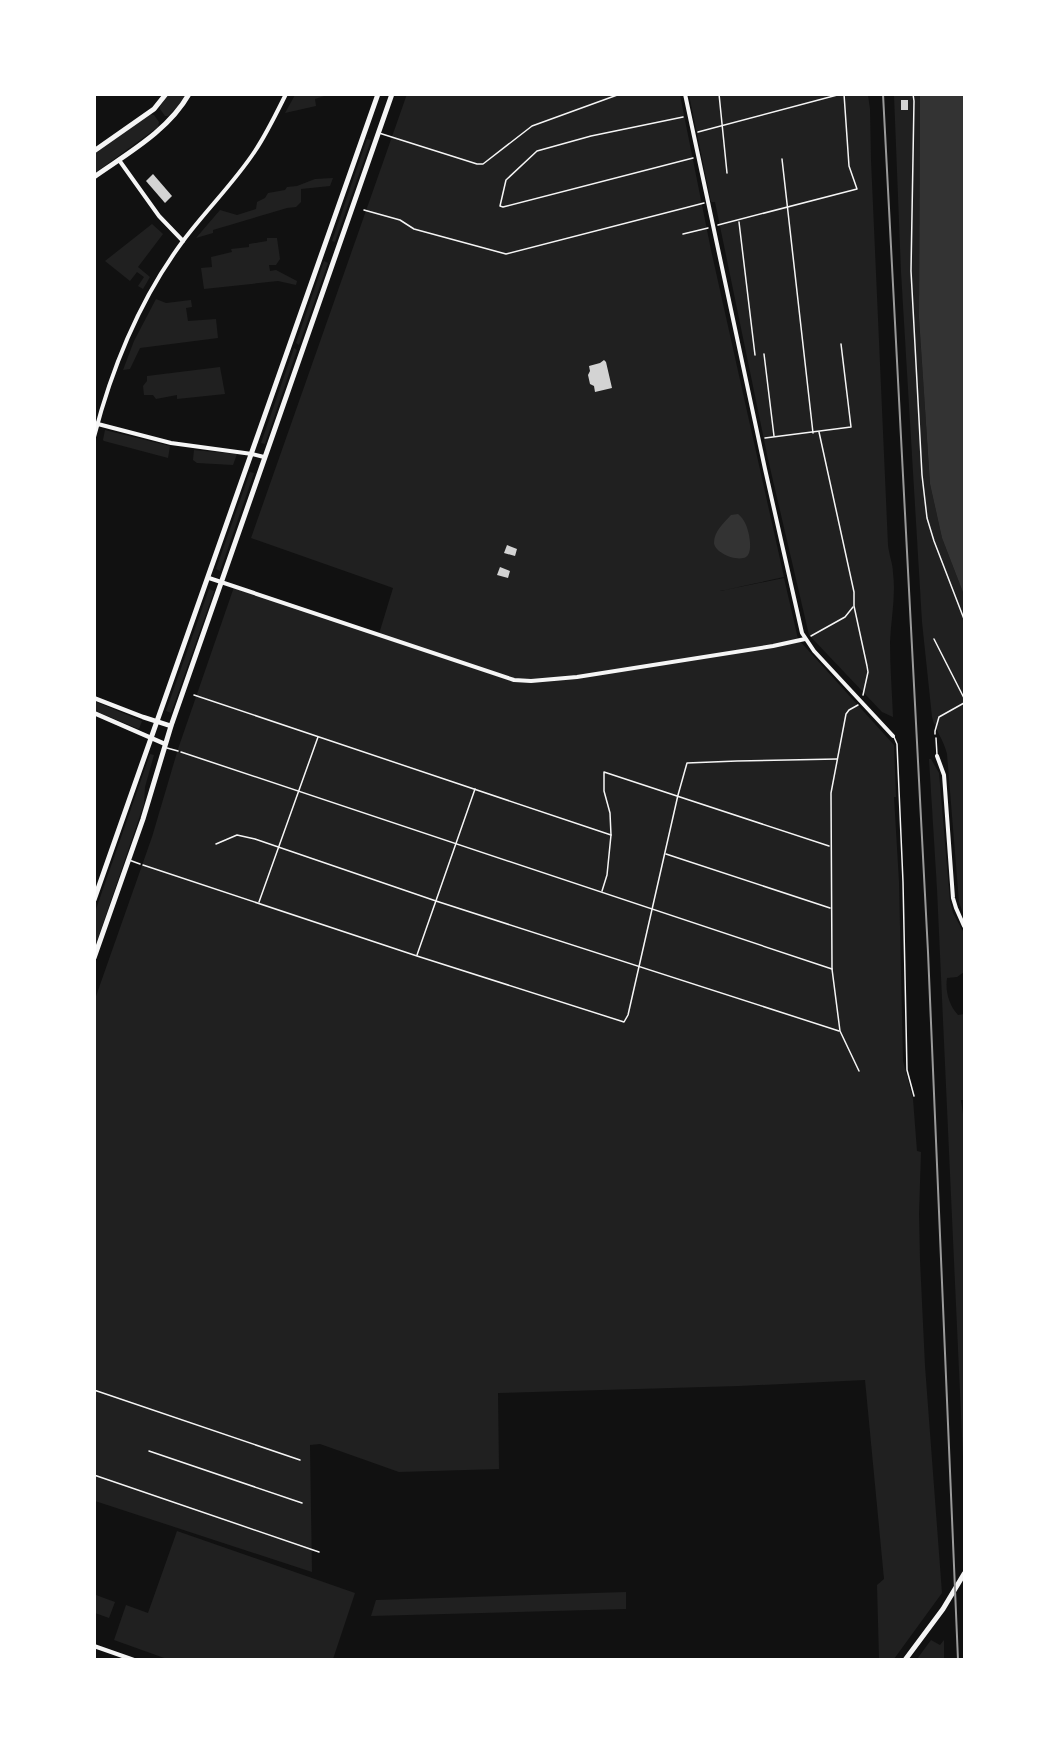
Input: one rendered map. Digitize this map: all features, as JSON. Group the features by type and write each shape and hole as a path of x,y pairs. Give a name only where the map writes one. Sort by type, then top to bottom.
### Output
{"main road":[{"path":"94,151 154,109 166,94"},
{"path":"94,177 174,117 189,94"},
{"path":"94,900 378,94"},
{"path":"94,958 143,819 171,726 392,94"},
{"path":"905,1659 943,1609 964,1574"}],"street":[{"path":"94,436 116,366 146,300 183,241 254,153 286,94"},
{"path":"685,94 758,439 797,614 805,639 859,703 893,736"},
{"path":"118,160 159,216 183,241"},
{"path":"96,424 171,443 264,457"},
{"path":"209,578 514,680 531,681 577,677 805,639"},
{"path":"94,698 171,726"},
{"path":"94,713 165,746"},
{"path":"937,756 944,775 953,898 964,926"},
{"path":"94,1646 134,1659"}],"lane":[{"path":"378,133 483,164 532,126 620,94"},
{"path":"893,736 897,744 903,882 907,1070 914,1096"},
{"path":"936,738 937,756"},
{"path":"165,746 178,751"},
{"path":"129,860 140,864"}],"path":[{"path":"720,94 727,173"},
{"path":"683,234 857,189 849,166 842,94 692,134"},
{"path":"913,94 911,271 922,475 927,518 964,619"},
{"path":"688,116 591,136 537,151 506,180 500,206 697,157"},
{"path":"782,159 813,433"},
{"path":"364,210 399,219 414,229 506,254 707,202"},
{"path":"739,220 755,355"},
{"path":"758,439 850,427 841,344"},
{"path":"764,354 774,437"},
{"path":"819,432 854,592 854,606 868,672 859,703 846,714 831,793 832,969 840,1031 859,1071"},
{"path":"805,639 845,617 854,606"},
{"path":"934,639 964,698"},
{"path":"194,695 611,835"},
{"path":"936,738 934,731 939,717 964,703"},
{"path":"259,903 318,737"},
{"path":"178,751 832,969"},
{"path":"140,864 624,1022 628,1015 687,763 837,759"},
{"path":"602,892 607,875 611,835 610,813 604,791 604,772 830,847"},
{"path":"417,956 475,789"},
{"path":"216,844 237,835 255,839 436,901 840,1031"},
{"path":"666,853 832,909"},
{"path":"94,1390 300,1460"},
{"path":"149,1451 302,1503"},
{"path":"94,1475 319,1552"}],"shaded area":[{"path":"407,94 680,95 711,250 784,577 720,591 784,578 798,639 894,745 903,1061 913,1099 917,1151 921,1152 919,1214 925,1366 942,1593 894,1659 879,1659 877,1585 884,1579 865,1380 498,1393 499,1469 399,1472 320,1444 310,1445 312,1572 95,1501 95,999 152,837 178,749 234,587 379,634 393,588 251,538"},
{"path":"168,95 186,95 168,116 165,116 160,106"},
{"path":"295,95 327,95 315,99 316,106 285,113"},
{"path":"689,95 868,95 888,545 894,582 890,642 893,717 882,712 809,635 768,459 715,202 711,202"},
{"path":"894,95 920,95 919,318 930,484 942,538 964,595 964,916 959,902 947,754 932,717 922,622 901,272"},
{"path":"920,95 964,95 964,595 942,538 930,484 919,318"},
{"path":"150,114 154,115 159,122 158,127 95,173 94,154"},
{"path":"367,139 371,140 335,242 332,241"},
{"path":"333,178 330,186 301,189 301,202 296,207 213,230 213,233 196,238 220,210 237,215 256,209 257,202 265,198 268,193 285,190 287,187 315,179"},
{"path":"152,224 163,234 138,267 150,277 143,289 138,286 144,277 137,272 130,281 105,261"},
{"path":"267,238 277,238 280,259 276,265 269,265 270,271 276,270 297,281 296,285 278,281 204,289 201,268 212,267 211,257 232,252 231,249 249,247 249,244 267,241"},
{"path":"324,261 328,263 299,345 296,343"},
{"path":"156,299 166,303 191,300 192,307 186,308 188,321 216,319 218,338 140,348 130,369 123,370 134,341"},
{"path":"294,348 297,350 265,444 261,443"},
{"path":"220,367 225,394 177,399 177,395 156,399 153,395 144,395 143,386 147,381 147,376"},
{"path":"105,430 170,446 168,458 104,441"},
{"path":"194,450 237,454 233,465 197,463 193,460"},
{"path":"250,472 254,473 220,571 216,569"},
{"path":"738,514 745,523 750,540 749,553 742,558 722,553 714,543 723,524 731,515"},
{"path":"209,589 214,591 171,713 166,711"},
{"path":"94,701 142,721 139,729 95,711"},
{"path":"150,754 154,755 145,787 144,804 95,947 95,912"},
{"path":"929,759 939,773 950,901 953,913 964,933 964,972 957,977 947,978 947,988 952,1007 958,1015 964,1014 964,1100 961,1100 964,1121 964,1480 937,889"},
{"path":"177,1531 355,1593 333,1659 167,1659 114,1640 126,1605 148,1613"},
{"path":"626,1592 626,1609 371,1616 376,1600"},
{"path":"96,1595 115,1602 109,1618 95,1613"},
{"path":"931,1640 940,1645 944,1640 944,1659 917,1659"}],"building":[{"path":"901,100 908,100 908,110 901,110"},
{"path":"153,174 172,196 165,203 146,181"},
{"path":"604,360 612,388 595,392 594,386 590,384 589,366"},
{"path":"507,545 517,549 515,556 504,553"},
{"path":"500,567 510,571 508,578 497,575"}],"railway":[{"path":"883,94 928,952 958,1660"}]}
